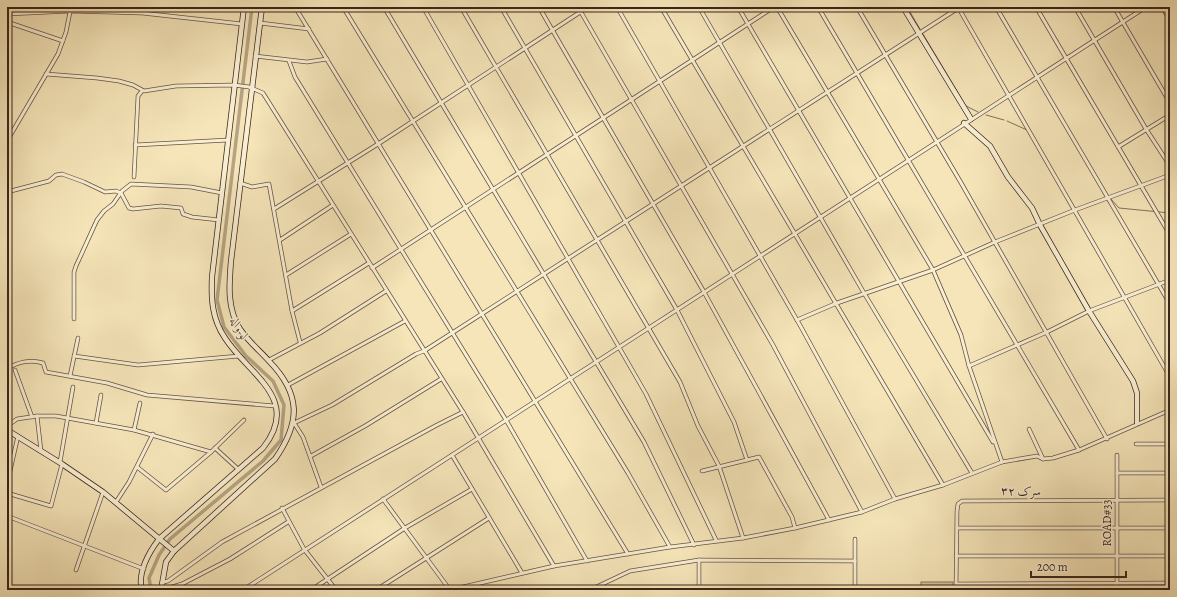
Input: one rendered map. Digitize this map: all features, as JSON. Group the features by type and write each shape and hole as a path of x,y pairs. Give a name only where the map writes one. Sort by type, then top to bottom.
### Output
{"street":[{"path":"142,590 140,584 150,551 160,540 263,448 270,438 277,414 272,393 224,338 215,319 211,301 244,7"},
{"path":"262,7 250,87 229,278 230,304 235,322 240,329 269,360 288,385 293,402 294,423 287,442 275,459 173,550 166,562 162,590 182,584 230,559 288,522"},
{"path":"295,7 536,400 628,554"},
{"path":"343,7 518,292 628,474 670,547"},
{"path":"384,7 647,448 694,545"},
{"path":"423,7 646,394 716,540"},
{"path":"461,7 680,382 698,426 719,466 743,538"},
{"path":"501,7 677,310 734,422 747,460"},
{"path":"539,7 704,292 830,520"},
{"path":"578,7 682,186 731,275 773,345 862,512"},
{"path":"274,209 319,182 468,85 497,68 588,7"},
{"path":"617,7 797,320 895,499"},
{"path":"661,7 943,485"},
{"path":"699,7 864,293 972,473"},
{"path":"738,7 984,429 995,444"},
{"path":"372,268 430,229 775,7 880,179 933,270 960,335 1002,462"},
{"path":"818,7 1079,450"},
{"path":"857,7 995,242 1107,439"},
{"path":"903,7 971,119"},
{"path":"294,423 332,405 416,354 424,352 959,7 1170,377"},
{"path":"996,7 1170,304"},
{"path":"1036,7 1140,187 1170,235"},
{"path":"1075,7 1146,129 1170,166"},
{"path":"1114,7 1170,104"},
{"path":"243,590 304,549 795,234 964,123 1010,96 1146,7"},
{"path":"1162,7 1170,20"},
{"path":"7,14 70,9 164,14 242,24"},
{"path":"7,141 58,54 63,41 70,9"},
{"path":"7,22 63,41"},
{"path":"260,23 309,30"},
{"path":"255,56 289,61 307,62 327,60"},
{"path":"289,61 294,77 506,420 587,561"},
{"path":"46,74 112,80 133,85 142,91 176,86 236,85 250,87 263,93 463,412 554,566"},
{"path":"134,177 138,96 142,91"},
{"path":"1118,147 1170,115"},
{"path":"964,123 990,146 1008,177 1032,208 1040,225 1089,311 1136,386 1137,423"},
{"path":"135,146 228,140"},
{"path":"7,192 49,181 56,175 62,174 105,192 116,191 121,193 129,208 172,206 181,208 183,214 192,217 219,220"},
{"path":"797,320 864,293 933,270 995,242 1075,210 1109,199 1170,175"},
{"path":"240,183 252,187 269,184 292,311 300,342"},
{"path":"74,319 74,272 76,266 97,220 131,184 183,187 222,193"},
{"path":"280,240 333,205"},
{"path":"286,275 351,234"},
{"path":"292,311 369,263"},
{"path":"969,366 1017,346 1089,311 1170,280"},
{"path":"269,360 300,342 320,333 386,291"},
{"path":"288,385 405,321"},
{"path":"70,376 78,338"},
{"path":"74,356 138,365 239,356"},
{"path":"7,369 16,363 39,362 44,363 46,372 107,383 147,396 276,406"},
{"path":"15,370 32,417"},
{"path":"311,456 365,426 441,378"},
{"path":"7,493 51,506 61,463 73,387"},
{"path":"96,423 101,394"},
{"path":"134,430 140,403"},
{"path":"383,499 450,590 554,566 670,547 694,545 716,540 743,538 795,528 862,512 895,499 943,485 1002,462 1037,456 1043,459 1053,458 1079,450 1107,439 1137,423 1170,410"},
{"path":"162,582 168,581 222,542 282,508 463,412"},
{"path":"37,416 41,451"},
{"path":"7,426 16,419 37,416 67,418 152,434 211,452"},
{"path":"137,467 166,490 211,452 244,420"},
{"path":"294,423 303,437 321,487"},
{"path":"1029,428 1043,459"},
{"path":"7,430 61,463 103,492 173,550"},
{"path":"116,502 137,467 152,434"},
{"path":"7,484 18,436"},
{"path":"1136,444 1170,444"},
{"path":"215,448 238,469"},
{"path":"452,455 522,573"},
{"name":"ROAD#33","path":"1117,455 1117,590"},
{"path":"702,471 760,457 792,517 795,528"},
{"path":"1116,473 1170,473"},
{"path":"311,590 404,528 472,489"},
{"path":"76,570 103,492"},
{"name":"سرک ۳۲","path":"956,590 957,511 958,504 962,501 1170,500"},
{"path":"282,508 288,522 304,549 336,590"},
{"path":"7,516 144,569"},
{"path":"376,590 489,518"},
{"path":"957,528 1170,528"},
{"path":"699,560 699,589 855,590 855,539"},
{"path":"956,556 1170,556"},
{"path":"592,589 630,571 699,560 855,561"},
{"path":"956,584 1170,584"},
{"path":"524,590 628,589"}],"shaded area":[{"path":"921,582 953,582 953,590 921,590"}],"waterway":[{"name":"لو واله","path":"151,590 149,578 159,555 170,539 263,461 281,440 284,405 273,381 246,356 224,327 217,300 252,7"},
{"path":"907,7 920,29"},
{"path":"923,34 966,106 978,112"},
{"path":"986,115 1004,120"},
{"path":"1007,121 1027,130"},
{"path":"1110,198 1119,208 1170,213"}]}
